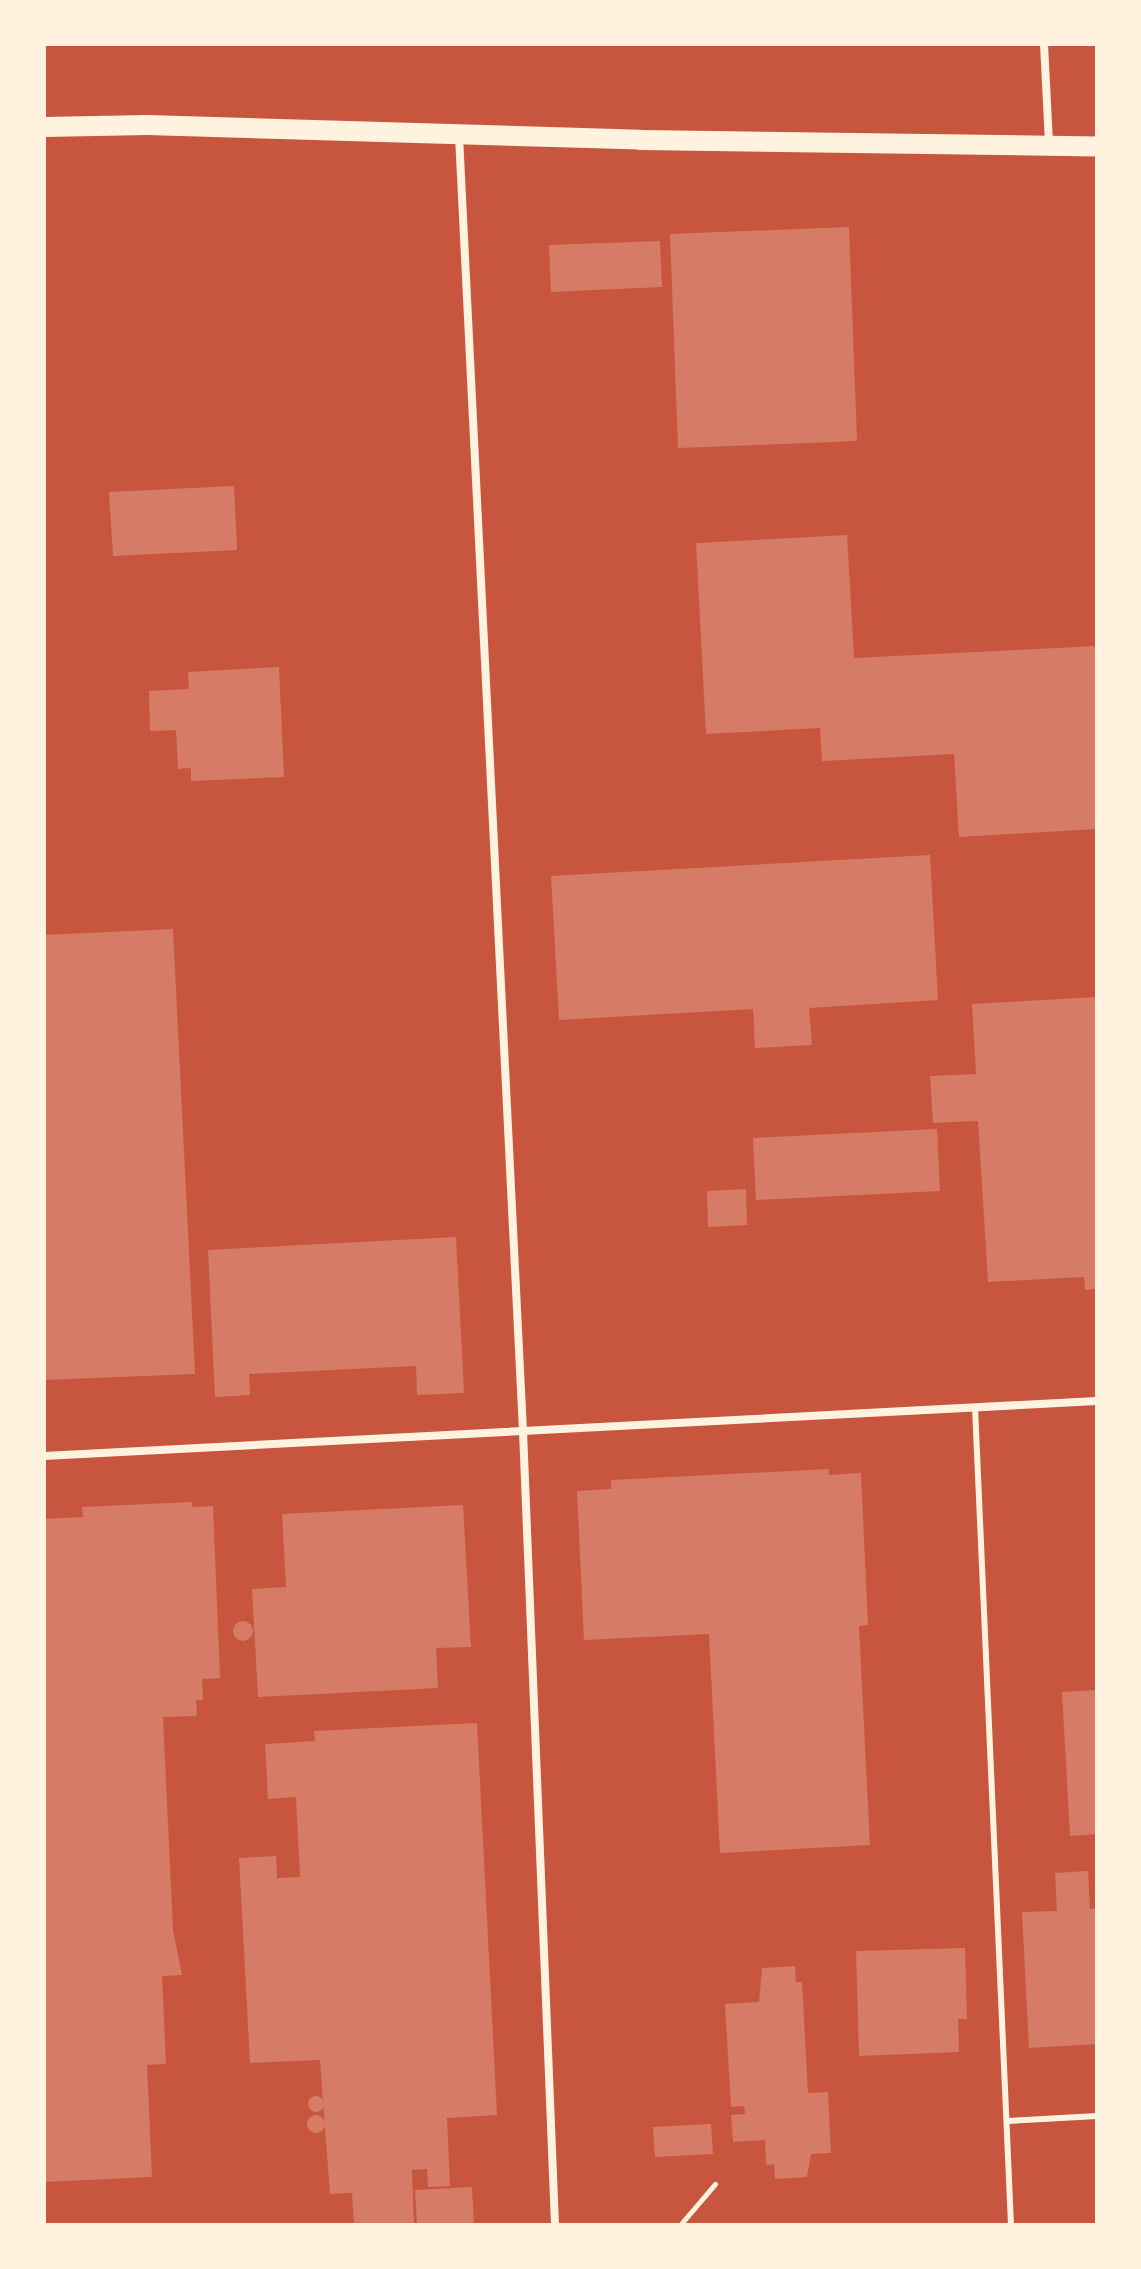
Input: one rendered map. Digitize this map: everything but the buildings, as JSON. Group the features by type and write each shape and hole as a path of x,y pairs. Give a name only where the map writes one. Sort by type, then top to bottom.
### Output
{"main road":[{"path":"44,127 258,127 459,135 1097,146"}],"street":[{"path":"1044,44 1049,144"},
{"path":"459,135 523,1431 555,2225"},
{"path":"44,1456 1097,1401"}],"lane":[{"path":"975,1407 1011,2225"},
{"path":"1007,2121 1097,2116"}],"path":[{"path":"680,2225 715,2184"}]}
